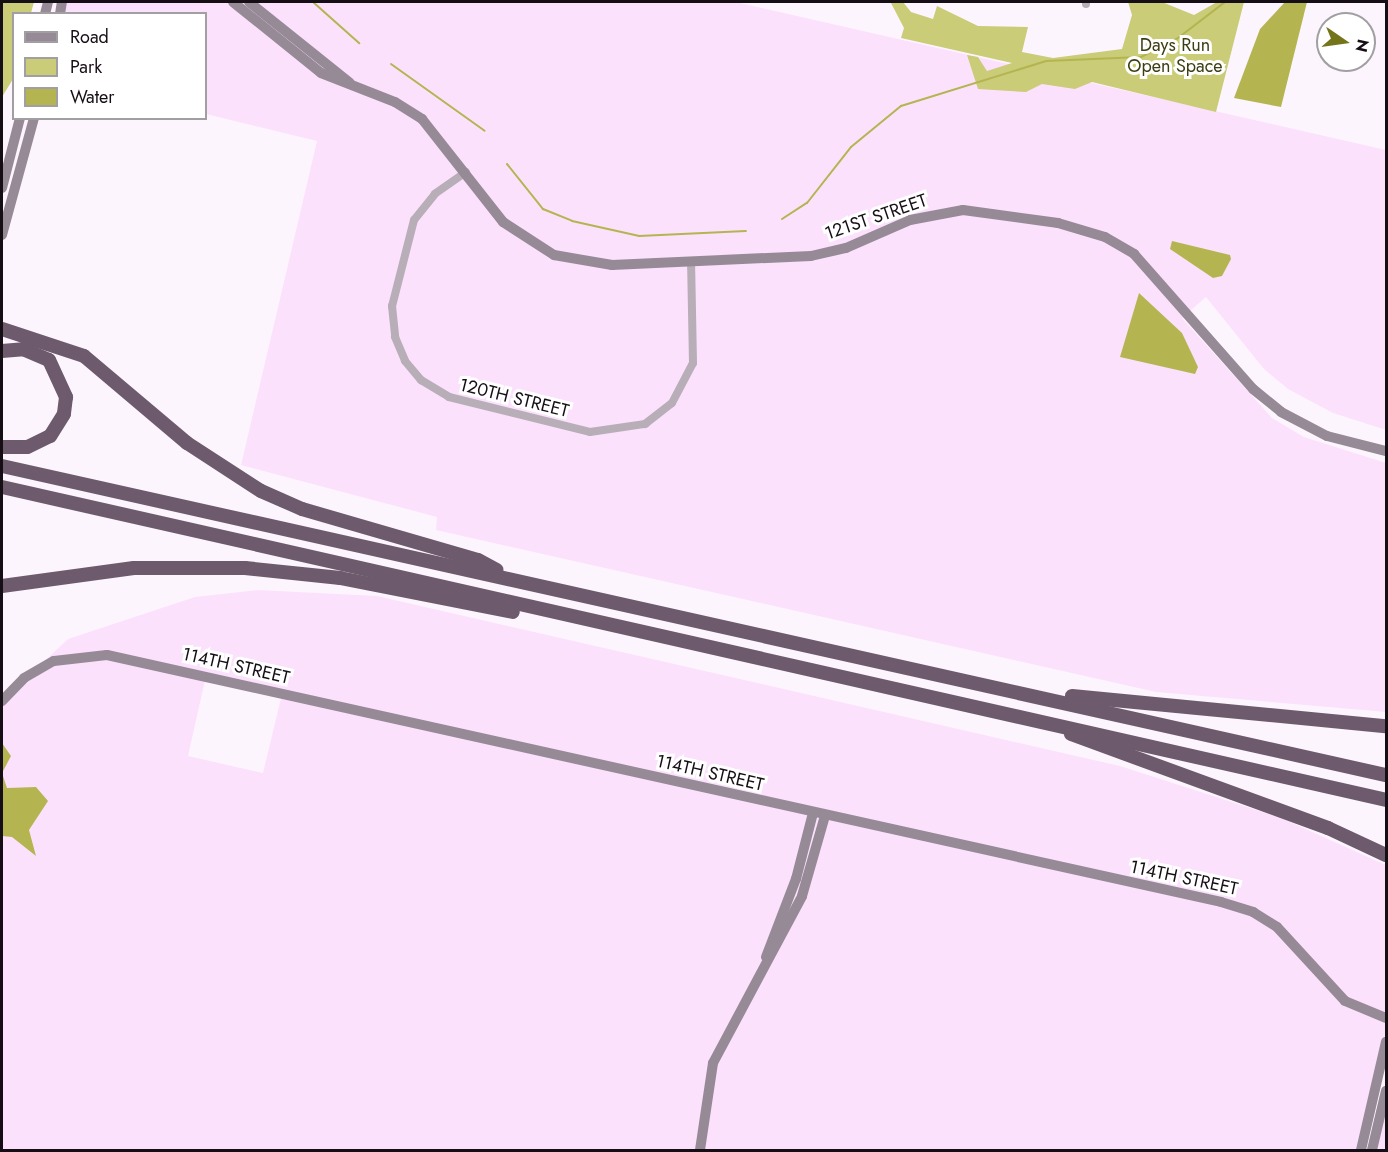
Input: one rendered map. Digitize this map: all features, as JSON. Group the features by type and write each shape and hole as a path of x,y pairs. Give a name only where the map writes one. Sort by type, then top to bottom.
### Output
{"highway":[{"path":"2,329 84,356 187,443 261,491 302,509 478,560 506,576"},
{"path":"2,351 23,349 49,360 66,397 64,414 50,436 27,447 2,447"},
{"path":"2,466 506,576 1386,775"},
{"path":"2,488 744,652 1386,800"},
{"path":"2,494 97,509"},
{"path":"2,586 134,568 279,571 744,652"},
{"path":"1016,691 1386,726"},
{"path":"1013,713 1328,828 1386,855"}],"street":[{"name":"121ST STREET","path":"233,2 321,73 422,119 509,229 554,255 598,265 828,252 946,211 999,211 1076,227 1134,254 1253,389 1281,412 1327,436 1386,451"},
{"name":"121ST STREET","path":"249,2 360,90"},
{"path":"2,188 19,120"},
{"path":"2,235 33,120"},
{"name":"120TH STREET","path":"466,172 435,194 414,220 394,295 396,344 430,387 449,398 591,432 645,424 664,411 685,385 694,351 691,261"},
{"name":"114TH STREET","path":"2,701 24,678 54,661 107,655 1246,909 1287,935 1346,1001 1386,1018"},
{"path":"700,1150 713,1063 766,957 819,814"},
{"path":"1361,1150 1386,1042"},
{"path":"1372,1150 1386,1091"}],"shaded area":[{"path":"62,2 736,2 1386,150 1386,430 1333,413 1288,389 1264,369 1206,297 1182,318 1272,418 1304,437 1386,463 1386,712 1156,692 436,530 437,517 241,465 317,141 207,114 207,12 60,12"},
{"path":"258,590 377,596 1120,766 1281,818 1386,865 1386,1042 1361,1150 2,1150 2,701 68,639 195,597","holes":["206,676 282,694 263,773 188,756"]},
{"path":"1386,1091 1386,1150 1372,1150"}],"green space":[{"path":"2,2 34,2 31,12 12,12 12,81 2,97"},
{"name":"Days Run Open Space","path":"903,2 911,12 933,19 937,6 978,26 1028,27 1022,52 1053,58 1122,49 1132,15 1128,2 1162,2 1194,15 1217,2 1244,2 1216,112 1092,82 1075,89 1042,84 1026,92 978,89 967,55 978,57 987,71 1012,63 901,38 904,28 891,3"}],"water":[{"path":"1285,2 1307,2 1281,107 1234,98 1260,29"},
{"path":"1172,241 1230,255 1231,259 1222,276 1213,278 1170,249"},
{"path":"1139,293 1182,333 1198,367 1195,374 1120,357"},
{"path":"2,743 11,756 2,773"},
{"path":"2,773 7,788 36,787 48,801 29,830 36,856 12,837 2,836"}],"waterway":[{"path":"313,2 359,43"},
{"path":"782,219 807,203 851,147 901,106 1046,61 1141,57 1178,38 1225,2"},
{"path":"391,64 485,131"},
{"path":"507,164 543,209 572,221 639,236 746,231"}]}
